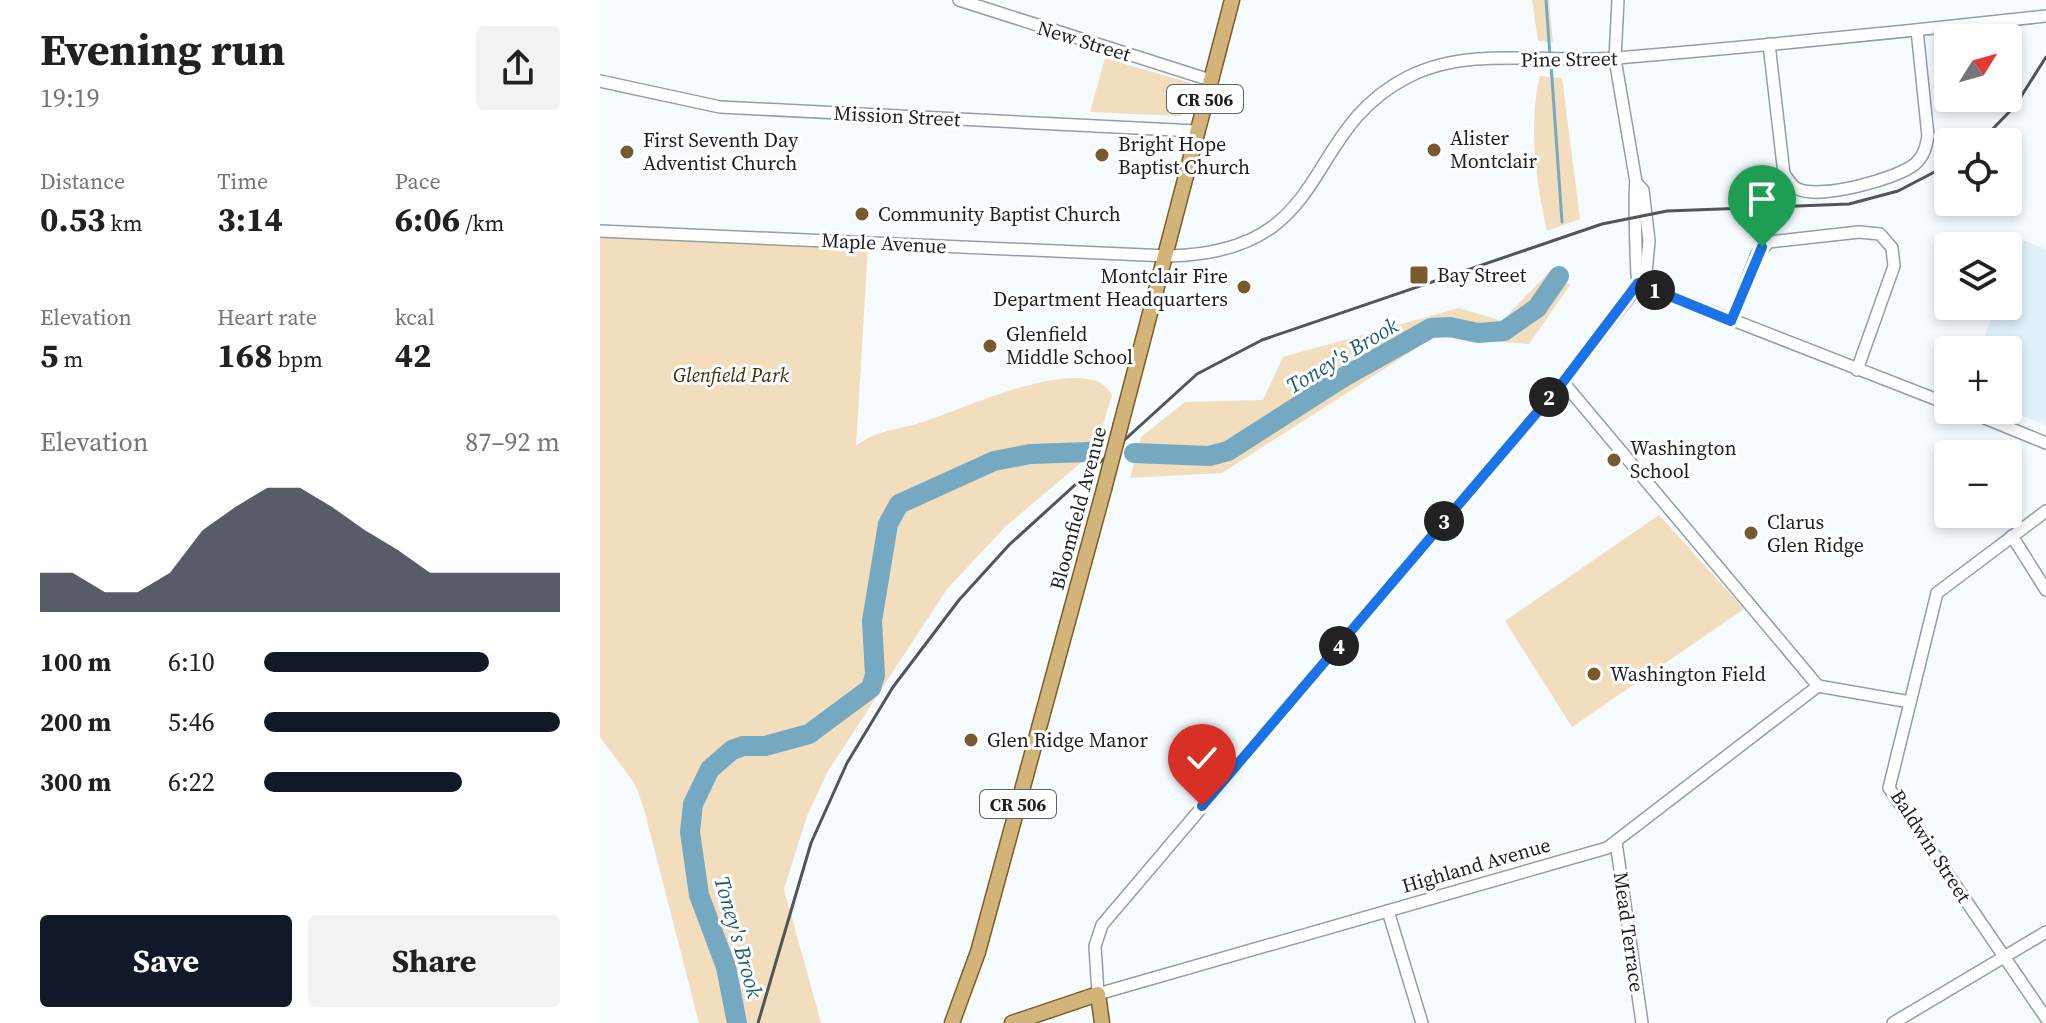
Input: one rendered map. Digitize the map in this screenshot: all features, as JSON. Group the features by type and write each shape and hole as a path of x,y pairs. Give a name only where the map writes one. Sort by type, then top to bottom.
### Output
{"main road":[{"name":"Bloomfield Avenue","path":"952,1023 978,952 1168,256 1196,131 1232,0"},
{"name":"Highland Avenue","path":"1012,1023 1098,994"},
{"path":"1098,994 1102,1023"}],"street":[{"name":"New Street","path":"959,0 994,6 1210,80"},
{"path":"1098,994 1095,946 1102,925 1563,382 1638,283 1638,223 1633,193 1636,182 1615,59 1618,0"},
{"name":"Pine Street","path":"1168,256 1238,245 1279,223 1301,201 1362,112 1409,76 1448,62 1615,59 2046,16"},
{"path":"1769,44 1784,174 1797,189 1817,193 1902,172 1916,163 1925,151 1928,136 1917,30"},
{"name":"Mission Street","path":"600,81 720,107 1196,131"},
{"name":"Maple Avenue","path":"600,231 1168,256"},
{"path":"1731,321 1757,254 1769,242 1871,231 1887,240 1895,257 1893,273 1857,370"},
{"path":"1638,283 1934,400"},
{"path":"1563,382 1818,686 1910,702"},
{"path":"1999,424 2046,443"},
{"path":"2046,511 2012,536 2046,590"},
{"name":"Baldwin Street","path":"2012,536 1937,593 1889,788 2046,1018"},
{"name":"Highland Avenue","path":"1098,994 1607,848 1818,686"},
{"name":"Mead Terrace","path":"1616,842 1642,1023"},
{"path":"1388,911 1422,1023"},
{"path":"1893,1023 2046,932"}],"shaded area":[{"path":"2022,240 2046,249 2046,425 2022,416 2022,336 1985,336 1990,320 2022,320"}],"green space":[{"path":"1532,0 1549,0 1553,42 1538,41"},
{"path":"1105,58 1191,83 1183,113 1180,116 1090,112"},
{"path":"1540,76 1562,78 1580,219 1547,231 1534,133"},
{"name":"Glenfield Park","path":"600,234 868,246 856,446 881,433 1052,380 1078,378 1099,382 1112,395 1095,451 1006,526 947,589 828,771 807,816 784,889 821,1023 699,1023 644,809 635,784 600,737"},
{"path":"1550,271 1570,285 1529,344 1434,337 1222,473 1130,478 1141,437 1185,402 1263,400 1283,357 1459,308 1502,321"},
{"name":"Washington Field","path":"1659,515 1744,609 1572,727 1505,621"}],"waterway":[{"name":"Toney's Brook","path":"1546,0 1550,56"},
{"name":"Toney's Brook","path":"1551,64 1562,222"},
{"name":"Toney's Brook","path":"1134,453 1209,456 1228,451 1342,378 1431,328 1450,327 1478,333 1504,331 1537,308 1559,276"},
{"name":"Toney's Brook","path":"737,1023 726,967 699,895 690,832 693,804 710,769 732,750 743,746 765,746 809,734 871,688 875,675 872,621 888,524 899,504 994,461 1030,454 1089,452"}],"railway":[{"path":"1994,128 2015,106 2046,57"},
{"path":"758,1023 811,843 847,763 893,687 959,600 1009,545 1197,374 1262,340 1602,224 1667,211 1849,204 1898,191 1934,172"}],"place":[{"name":"Alister Montclair","path":"1434,150"},
{"name":"First Seventh Day Adventist Church","path":"627,152"},
{"name":"Bright Hope Baptist Church","path":"1102,155"},
{"name":"Community Baptist Church","path":"862,214"},
{"name":"Bay Street","path":"1419,275"},
{"name":"Montclair Fire Department Headquarters","path":"1244,287"},
{"name":"Glenfield Middle School","path":"990,346"},
{"name":"Washington School","path":"1614,460"},
{"name":"Clarus Glen Ridge","path":"1751,533"},
{"name":"Washington Field","path":"1594,674"},
{"name":"Glen Ridge Manor","path":"971,740"}],"route":[{"path":"1202,806 1563,382 1638,283 1731,321 1762,247"}]}
